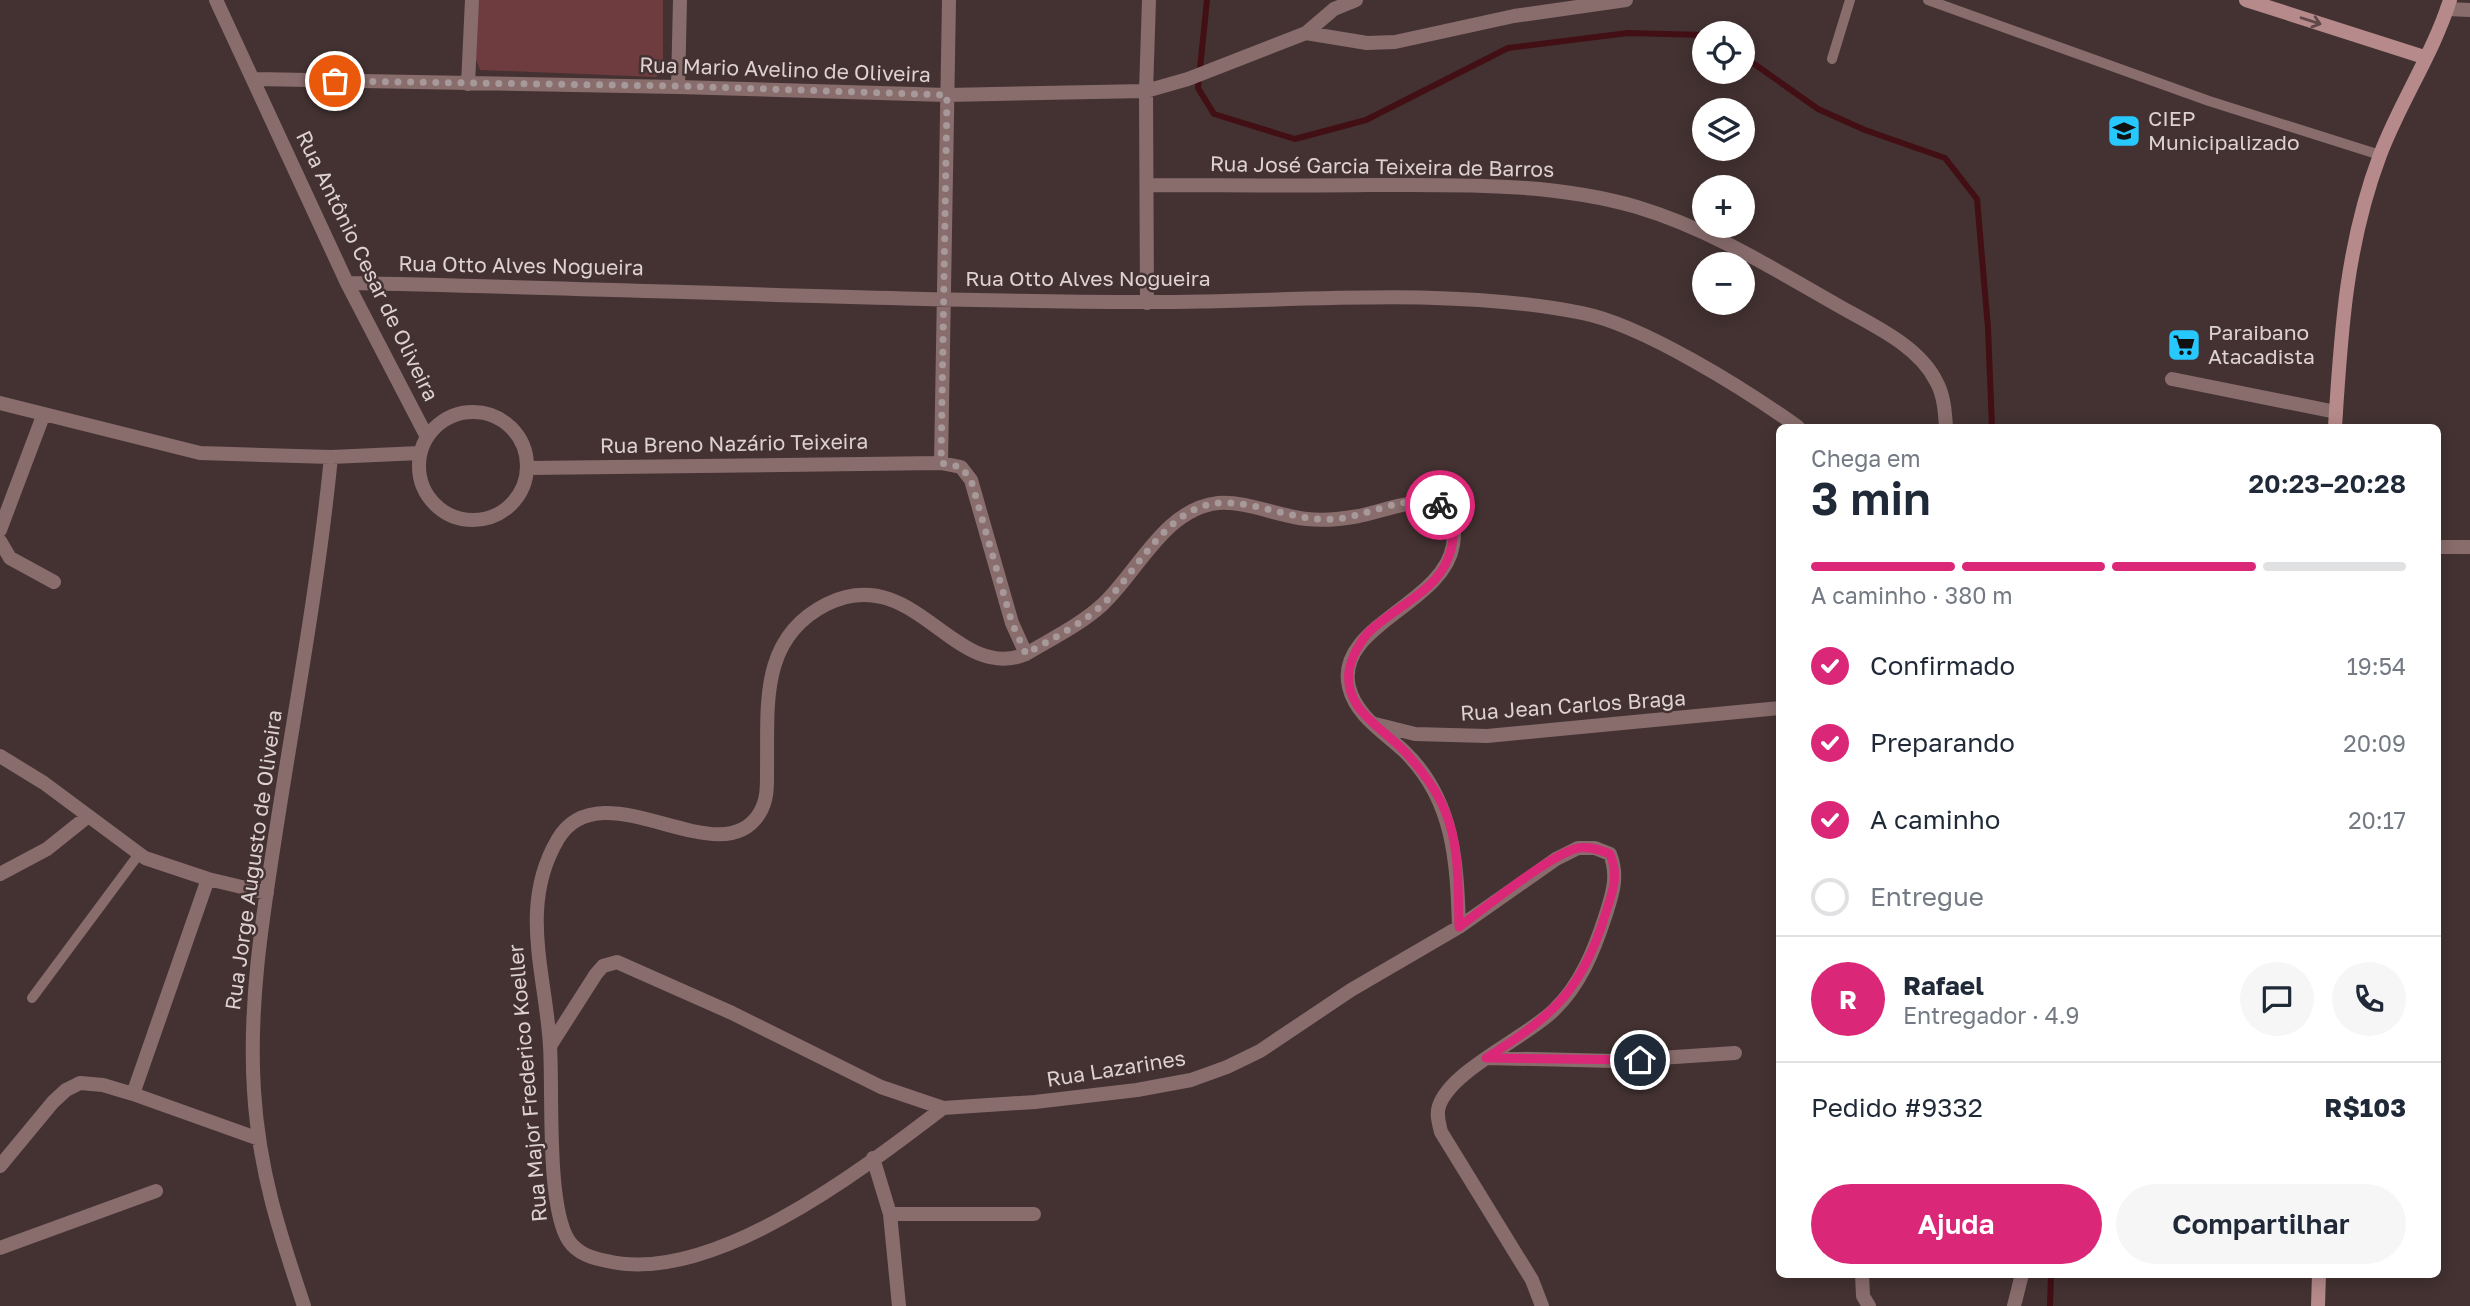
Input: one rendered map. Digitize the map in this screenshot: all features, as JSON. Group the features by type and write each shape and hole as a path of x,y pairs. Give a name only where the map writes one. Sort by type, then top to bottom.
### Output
{"main road":[{"path":"2246,0 2424,57"},
{"path":"2335,424 2340,332 2350,264 2363,204 2380,155 2448,5"},
{"path":"2318,1306 2319,1278"}],"street":[{"name":"Rua Antônio Cesar de Oliveira","path":"216,0 255,79 347,283 426,437"},
{"path":"468,84 471,0"},
{"path":"678,86 680,0"},
{"path":"949,0 941,463 961,467 971,480 1012,623 1026,654 1101,607 1162,535 1181,517 1199,507 1221,503 1247,505 1317,520 1360,516 1422,501 1443,507 1450,516 1454,529 1447,565 1433,583 1369,633 1349,668 1349,686 1356,704 1370,723 1405,752 1429,782 1446,812 1457,873 1459,927"},
{"path":"1147,303 1146,91 1149,0"},
{"path":"1306,33 1329,5 1356,0"},
{"path":"1306,33 1367,43 1395,42 1514,16 1626,0"},
{"path":"2448,5 2470,10"},
{"name":"Rua Mario Avelino de Oliveira","path":"255,79 678,86 947,95 1146,91 1188,79 1306,33"},
{"name":"Rua José Garcia Teixeira de Barros","path":"1147,185 1424,185 1532,188 1586,194 1638,208 1690,226 1755,258 1888,335 1919,358 1936,380 1944,404 1946,424"},
{"name":"Rua Otto Alves Nogueira","path":"347,283 1147,303 1345,298 1531,306 1585,314 1630,328 1793,424"},
{"path":"2172,379 2336,412"},
{"path":"0,403 43,416 200,453 331,457 419,453"},
{"path":"471,411 489,414 505,421 518,434 526,450 528,468 524,485 515,501 501,513 484,519 466,520 449,515 429,496 419,471 419,453 426,437 438,423 454,414 471,411"},
{"path":"0,530 43,416"},
{"name":"Rua Jorge Augusto de Oliveira","path":"304,1306 267,1191 254,1092 253,1018 267,893 319,577 331,457"},
{"name":"Rua Breno Nazário Teixeira","path":"528,468 941,463"},
{"path":"0,541 10,558 54,582"},
{"path":"2441,547 2470,547"},
{"name":"Rua Major Frederico Koeller","path":"943,1108 783,1218 694,1256 668,1264 639,1266 597,1259 577,1251 560,1223 553,1140 550,1046 534,929 539,891 558,839 578,819 606,813 717,834 738,831 751,824 766,798 772,670 779,647 806,618 846,597 875,596 900,602 979,656 993,661 1009,662 1026,654"},
{"name":"Rua Jean Carlos Braga","path":"1370,723 1415,734 1486,736 1776,708"},
{"path":"0,756 44,783 139,854 208,879 267,893"},
{"path":"0,874 47,849 87,817"},
{"name":"Rua Lazarines","path":"550,1046 596,974 603,966 617,962 732,1013 881,1087 943,1108 1137,1090 1191,1080 1260,1051 1352,990 1459,927 1567,853 1578,848 1595,848 1610,854 1615,866 1615,883 1589,961 1574,987 1554,1010 1526,1033 1486,1058 1446,1093 1438,1106 1437,1118 1441,1132 1526,1269 1542,1306"},
{"path":"133,1094 208,879"},
{"path":"1486,1058 1615,1061 1735,1053"},
{"path":"0,1166 53,1102 72,1086 91,1083 133,1094 259,1139"},
{"path":"873,1158 890,1214 899,1306"},
{"path":"0,1248 156,1191"},
{"path":"890,1214 1034,1214"},
{"path":"1862,1278 1863,1296 1870,1306"},
{"path":"2014,1306 2021,1278"}],"lane":[{"path":"1832,60 1850,0"},
{"path":"1928,0 2209,101 2380,155"},
{"path":"32,998 139,854"}],"shaded area":[{"path":"477,0 663,0 663,70 656,77 480,70 476,60"}],"waterway":[{"path":"1207,0 1198,88 1214,114 1295,139 1366,120 1508,48 1628,33 1692,35"},
{"path":"1755,64 1818,109 1865,130 1945,158 1977,199 1988,328 1992,424"},
{"path":"2050,1306 2051,1278"}],"way so far":[{"path":"335,81 678,86 947,95 941,463 961,467 971,480 1012,623 1026,654 1101,607 1129,578 1162,535 1181,517 1199,507 1221,503 1247,505 1317,520 1360,516 1422,501 1440,505"}],"place":[{"name":"CIEP Municipalizado","path":"2124,131"},
{"name":"Paraibano Atacadista","path":"2184,345"}],"route":[{"path":"1440,505 1450,516 1454,529 1453,547 1447,565 1433,583 1407,606 1369,633 1356,651 1349,668 1349,686 1356,704 1370,723 1405,752 1429,782 1446,812 1457,873 1459,927 1556,859 1578,848 1595,848 1610,854 1615,866 1615,883 1604,919 1589,961 1574,987 1554,1010 1526,1033 1486,1058 1640,1060"}]}
